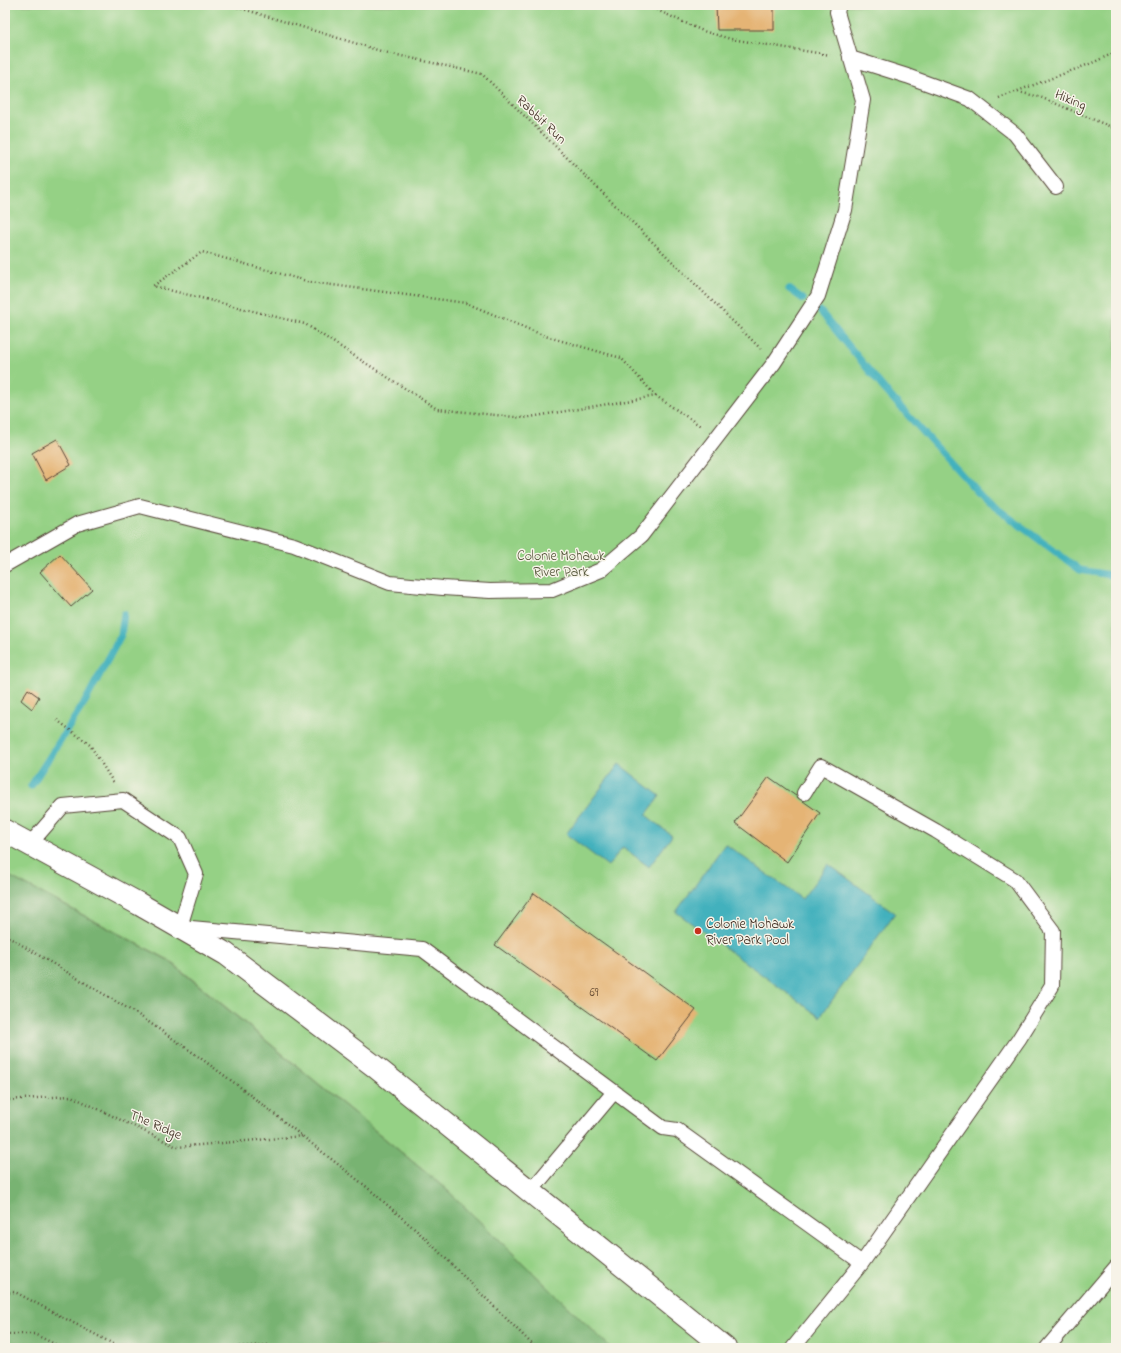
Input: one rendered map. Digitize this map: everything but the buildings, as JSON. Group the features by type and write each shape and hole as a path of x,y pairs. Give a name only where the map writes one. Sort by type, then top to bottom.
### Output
{"street":[{"path":"5,831 180,927 226,954 246,968 373,1065 725,1348"}],"lane":[{"path":"5,565 77,524 140,506 294,545 390,583 490,591 552,590 600,570 641,536 774,363 818,296 845,210 863,100 837,12 839,5"},
{"path":"850,58 907,76 970,99 1015,134 1056,187"},
{"path":"793,1348 862,1263 1019,1039 1052,986 1053,931 1015,880 936,831 821,766 804,793"},
{"path":"30,844 63,806 124,800 180,838 196,874 180,927 422,950 663,1128 677,1130 862,1263"},
{"path":"530,1192 614,1092"},
{"path":"1047,1348 1116,1267"}],"path":[{"name":"Rabbit Run","path":"230,5 384,52 482,74 605,194 774,363"},
{"path":"646,5 703,31 731,39 850,58"},
{"path":"978,106 1092,63 1116,52"},
{"name":"Hiking","path":"1017,92 1040,97 1116,129"},
{"path":"656,396 524,418 437,410 305,324 153,286 202,252 310,282 466,303 545,336 621,358 656,396 717,437"},
{"path":"57,720 90,745 124,800"},
{"path":"5,935 150,1022 196,1054 303,1136 368,1188 425,1238 536,1348"},
{"name":"The Ridge","path":"5,1100 71,1096 177,1148 303,1136"},
{"path":"5,1292 15,1292 121,1348"},
{"path":"5,1334 34,1334 63,1348"},
{"path":"215,1348 268,1344 271,1348"}],"green space":[{"name":"Colonie Mohawk River Park","path":"5,5 1116,5 1116,1348 611,1348 447,1190 169,960 5,874"},
{"path":"5,874 168,960 447,1190 611,1348 5,1348"}],"water":[{"path":"619,764 660,796 646,815 672,836 649,867 623,847 608,866 566,834"},
{"path":"725,844 802,899 828,864 895,913 820,1017 676,912"}],"waterway":[{"path":"789,289 803,299"},
{"path":"820,311 885,390 983,498 1080,570 1116,576"},
{"path":"31,786 86,700 121,635 124,614"}],"place":[{"name":"Colonie Mohawk River Park Pool","path":"698,931"}]}
